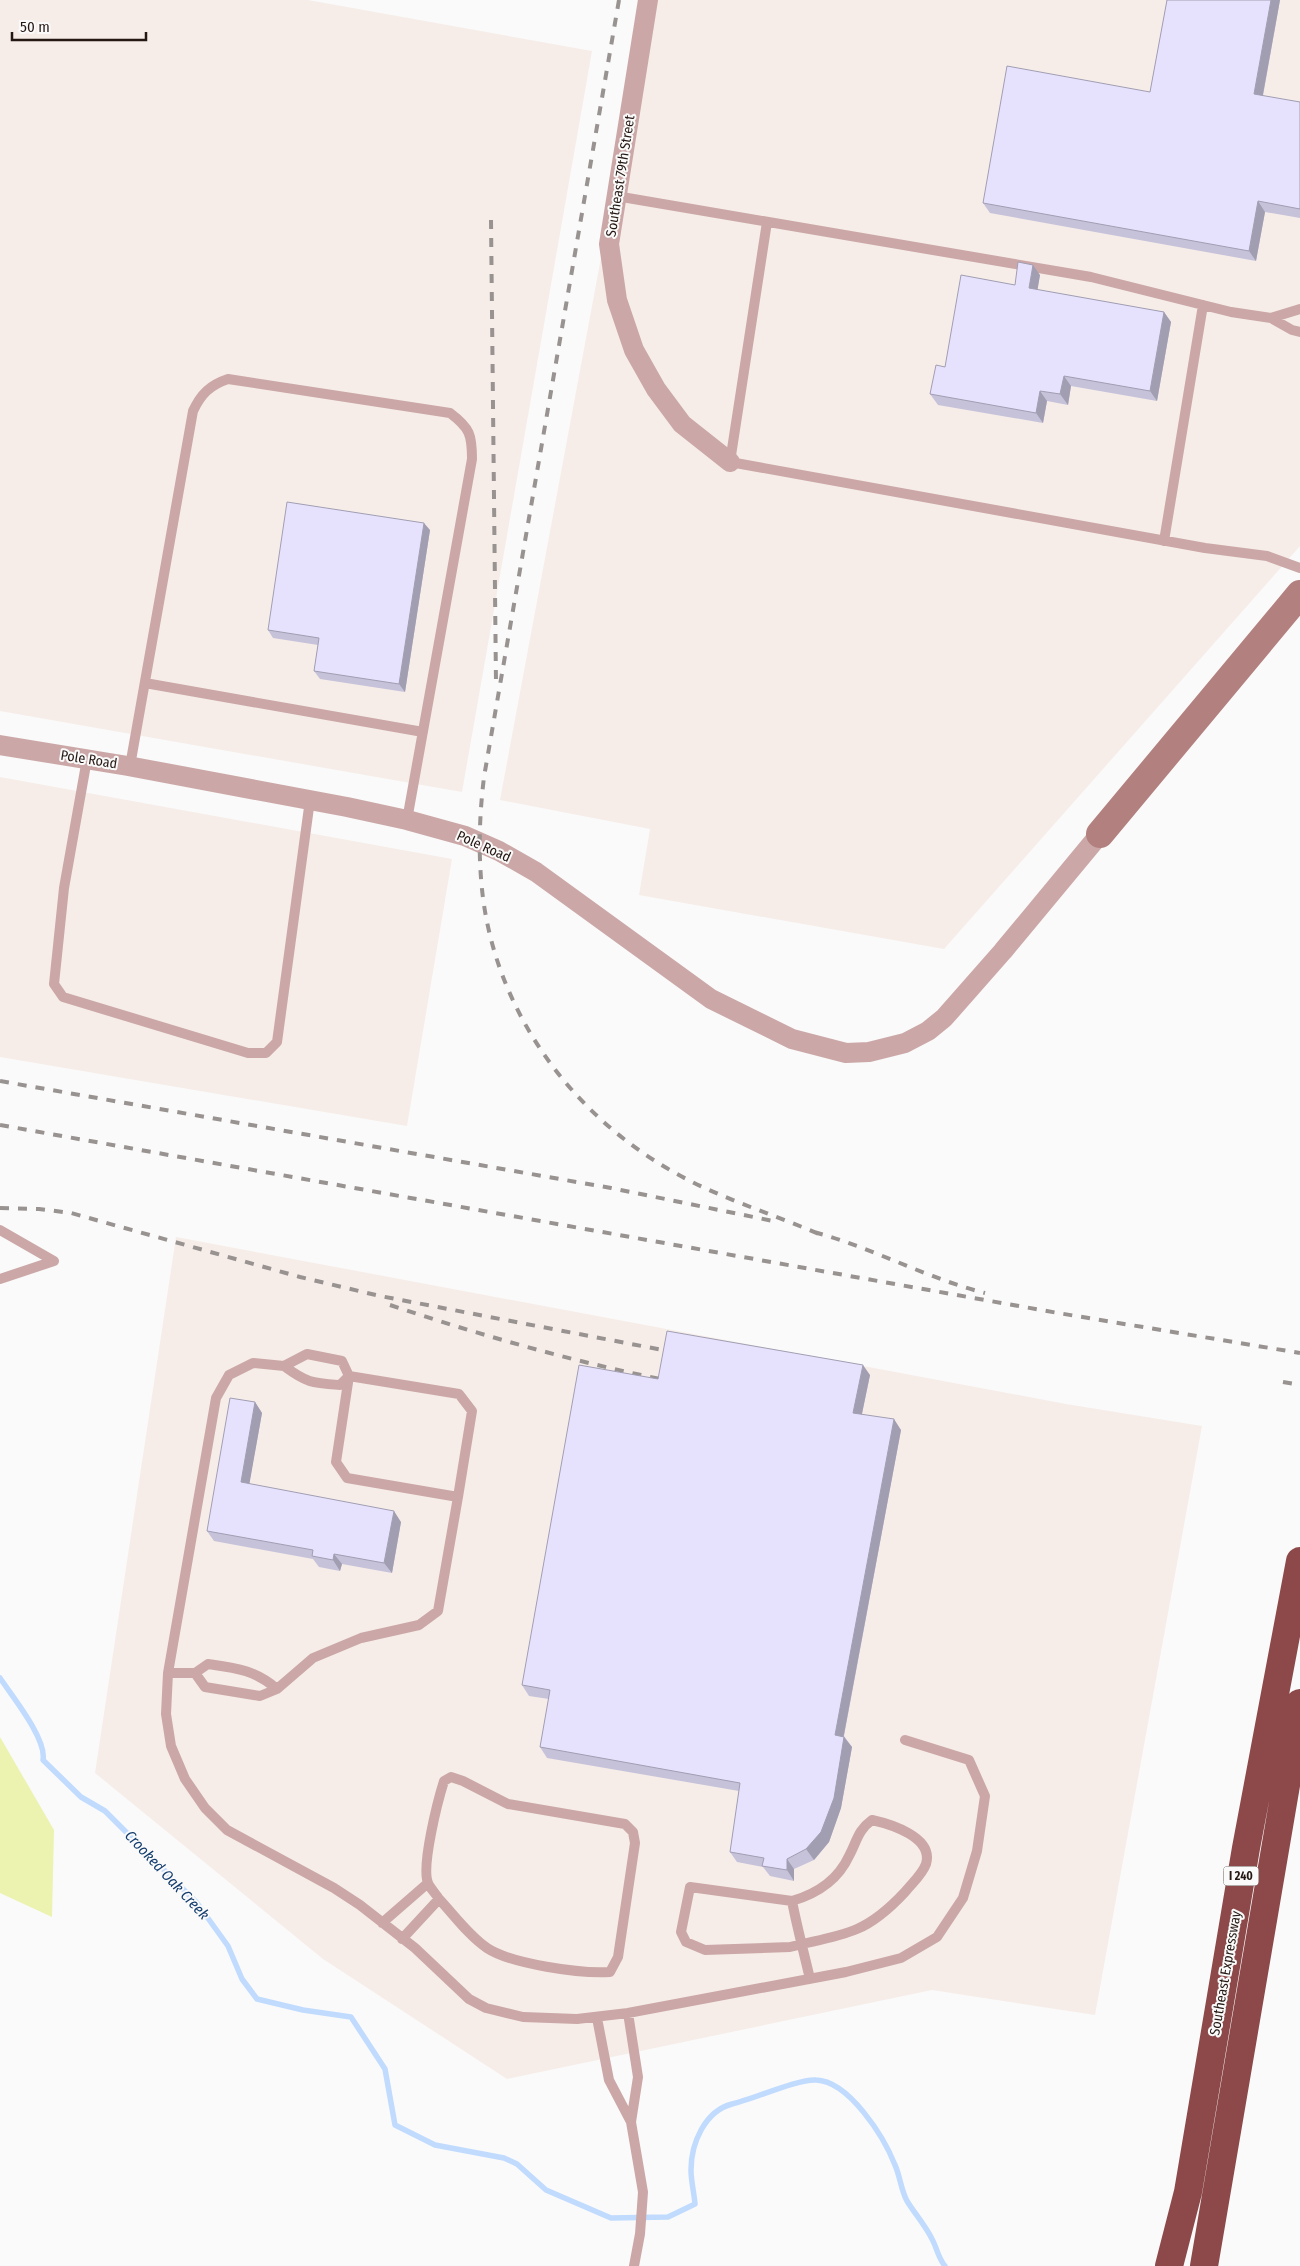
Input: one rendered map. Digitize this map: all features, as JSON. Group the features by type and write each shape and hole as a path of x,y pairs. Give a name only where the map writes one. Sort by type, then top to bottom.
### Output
{"highway":[{"name":"Southeast Expressway","path":"1169,2266 1188,2192 1246,1848 1300,1562"},
{"name":"Southeast Expressway","path":"1204,2266 1300,1703"}],"main road":[{"path":"1100,834 1300,594"}],"street":[{"name":"Southeast 79th Street","path":"648,0 609,244 617,300 634,350 656,389 682,424 730,462"},
{"name":"Pole Road","path":"0,745 130,766 310,800 407,820 465,836 499,850 544,878 711,998 761,1026 792,1039 833,1050 869,1052 905,1043 928,1031 957,1005 1100,834"}],"lane":[{"path":"616,196 1091,277 1230,312 1271,318 1292,330 1300,332"},
{"path":"767,222 730,462 1164,541 1268,556 1300,568"},
{"path":"1164,541 1203,305"},
{"path":"1271,318 1300,309"},
{"path":"130,766 193,411 200,396 210,388 228,379 450,413 466,425 472,441 472,459 407,820"},
{"path":"145,683 423,732"},
{"path":"87,759 64,888 54,984 63,997 248,1053 266,1053 277,1042 310,800"},
{"path":"0,1230 54,1261 0,1279"},
{"path":"284,1366 306,1354 342,1361 349,1376 336,1462 346,1478 458,1497"},
{"path":"349,1376 340,1385 319,1383 303,1380 284,1366 253,1363 229,1375 216,1398 168,1673 166,1714 171,1746 185,1779 205,1808 227,1830 334,1888 415,1948 469,2000 486,2008 523,2017 550,2020 597,2018 810,1978 901,1958 937,1936 964,1898 977,1851 985,1796 969,1760 905,1740"},
{"path":"195,1674 205,1687 260,1696 277,1689 313,1658 361,1638 418,1625 438,1610 472,1411 459,1394 349,1376"},
{"path":"168,1673 195,1674 208,1664 247,1670 264,1677 277,1689"},
{"path":"451,1777 463,1781 508,1804 625,1824 633,1832 634,1843 618,1957 610,1972 592,1973 504,1957 486,1947 439,1899 428,1883 426,1866 439,1796 444,1781 451,1777"},
{"path":"872,1820 893,1825 916,1837 924,1849 926,1863 920,1876 888,1910 857,1929 790,1948 705,1950 686,1942 681,1932 690,1887 792,1901 809,1896 829,1883 848,1858 862,1828 872,1820"},
{"path":"382,1923 428,1883"},
{"path":"402,1939 439,1899"},
{"path":"792,1901 810,1978"},
{"path":"628,2013 638,2077 631,2122"},
{"path":"597,2018 609,2080 631,2122 643,2192 640,2234 634,2266"}],"shaded area":[{"path":"0,0 308,0 592,51 462,792 0,711"},
{"path":"649,0 1300,0 1300,546 944,949 639,895 650,829 500,800"},
{"path":"0,777 452,859 407,1126 0,1057"},
{"path":"176,1237 1066,1404 1202,1426 1095,2015 932,1990 507,2079 323,1959 95,1773"}],"green space":[{"path":"0,1737 54,1830 52,1917 0,1893"}],"building":[{"path":"1167,0 1271,0 1254,94 1300,102 1300,209 1258,201 1249,251 983,203 1007,66 1150,92"},
{"path":"1018,262 1033,265 1029,288 1164,312 1150,391 1064,376 1060,394 1040,391 1036,413 930,394 936,365 945,367 961,275 1015,285"},
{"path":"287,502 424,523 399,684 314,671 319,638 268,630"},
{"path":"667,1331 863,1365 853,1413 894,1419 835,1735 844,1737 834,1798 821,1832 806,1849 787,1859 787,1870 762,1866 764,1858 730,1852 740,1783 540,1747 550,1690 522,1685 579,1365 658,1379"},
{"path":"230,1398 255,1402 241,1482 394,1511 384,1563 334,1554 333,1560 312,1556 313,1550 207,1531"}],"waterway":[{"name":"Crooked Oak Creek","path":"0,1678 20,1706 40,1741 43,1760 81,1797 105,1811 197,1903 228,1946 242,1979 257,1999 303,2010 351,2017 385,2069 395,2125 435,2145 504,2158 517,2164 546,2190 611,2218 668,2217 695,2204 691,2178 694,2149 701,2130 714,2113 732,2104 798,2083 816,2080 828,2083 841,2090 853,2100 864,2112 883,2140 895,2165 907,2201 934,2242 945,2266"}],"railway":[{"path":"619,0 484,777 480,838 483,898 491,940 505,981 523,1020 545,1056 571,1089 601,1120 634,1147 688,1180 724,1197 819,1234"},
{"path":"491,220 496,683"},
{"path":"0,1081 611,1188 778,1222"},
{"path":"0,1125 1058,1313 1300,1353"},
{"path":"0,1208 39,1209 71,1213 300,1277 380,1296 673,1352"},
{"path":"814,1232 857,1246 963,1287 985,1293"},
{"path":"390,1305 526,1347 665,1380"},
{"path":"1283,1382 1300,1385"}]}
